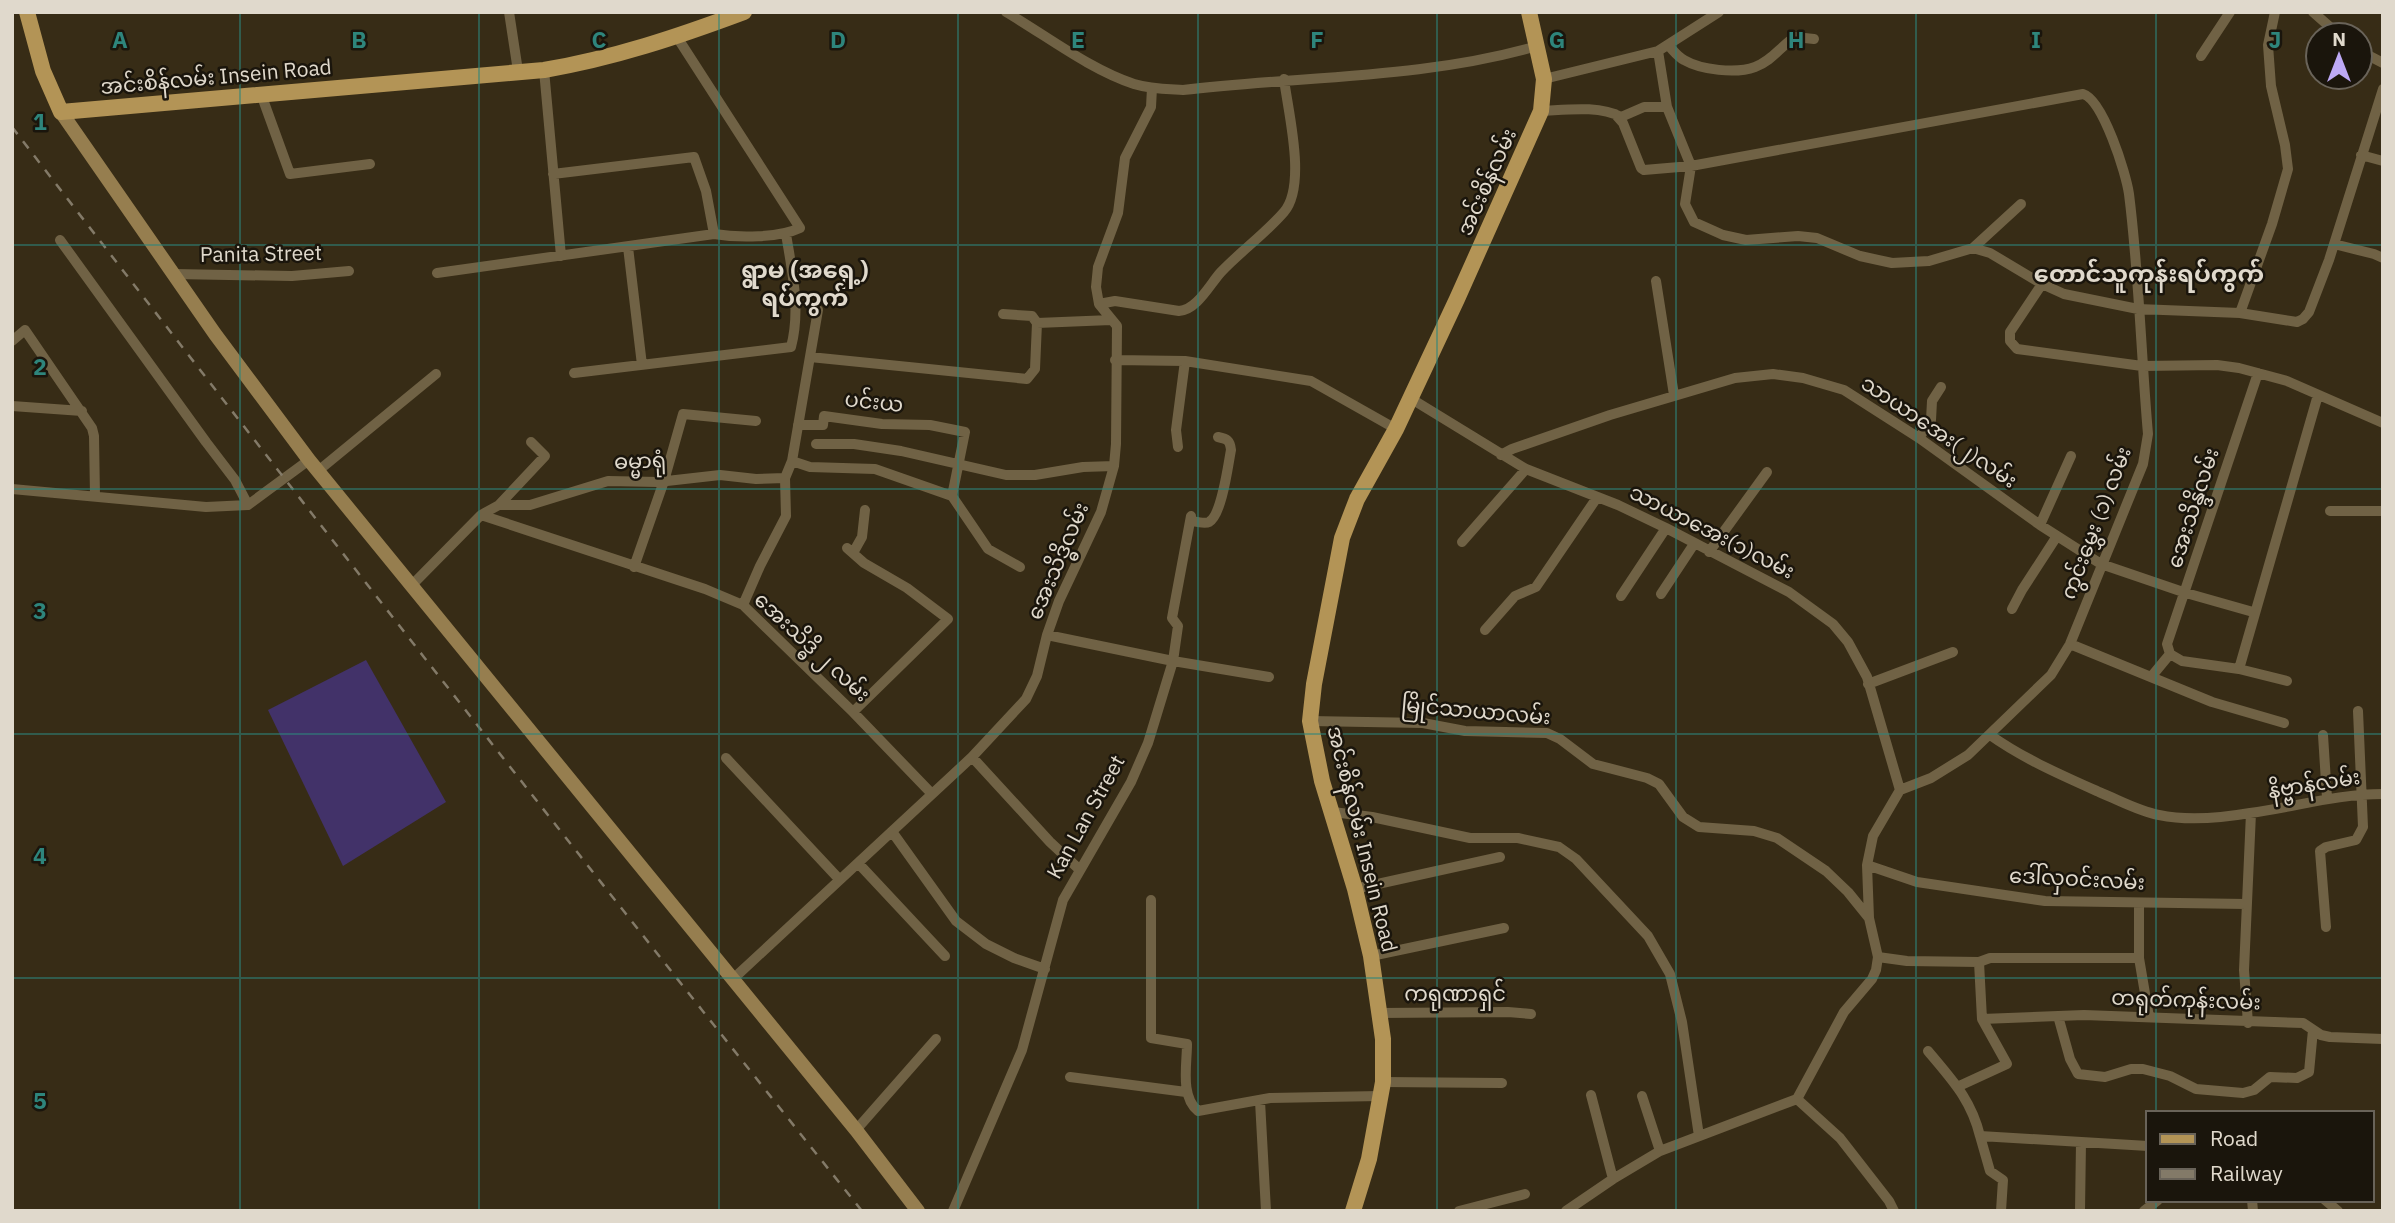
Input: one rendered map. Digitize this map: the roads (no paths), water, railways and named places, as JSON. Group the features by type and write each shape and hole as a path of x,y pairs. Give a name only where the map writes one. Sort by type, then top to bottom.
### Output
{"main road":[{"path":"27,12 43,71 61,112 215,334 314,466 856,1130 918,1211"},
{"name":"အင်းစိန်လမ်း Insein Road","path":"61,112 544,70 596,61 677,37 744,12"},
{"path":"1529,12 1537,46"},
{"name":"အင်းစိန်လမ်း","path":"1442,330 1541,111 1544,79 1537,46"},
{"name":"အင်းစိန်လမ်း Insein Road","path":"1353,1211 1370,1159 1382,1089 1383,1039 1371,956 1355,889 1322,781 1310,721 1314,684 1342,538 1357,499 1396,429 1442,330"}],"street":[{"path":"509,12 518,71"},
{"path":"1006,12 1105,71 1133,84 1183,90 1451,64 1501,56 1537,46"},
{"path":"1544,79 1663,48 1719,12"},
{"path":"2201,56 2230,12"},
{"path":"2240,313 2272,224 2288,169 2271,86 2268,45 2274,12"},
{"path":"437,273 715,234 733,237 786,234 800,228 677,37"},
{"path":"1663,48 1692,64 1738,70 1755,67 1773,57 1795,37 1814,39"},
{"path":"1663,48 1667,107 1691,166 1685,204 1694,222 1723,235 1746,240 1798,236 1817,238 1860,256 1892,263 1929,261 1973,248 2021,204"},
{"path":"544,70 561,256"},
{"path":"1152,88 1151,107 1125,158 1118,213 1098,268 1096,287 1099,304 1115,301 1180,312 1190,309 1221,272 1286,209 1297,158 1284,79"},
{"path":"1973,248 1990,254 2064,294 2138,309 2240,313 2297,322 2309,312 2334,244 2383,89"},
{"path":"261,94 290,174 370,164"},
{"name":"ကွင်းမွှေး (၁) လမ်း","path":"1691,166 2084,94 2088,95 2112,135 2128,191 2148,434 2143,464 2070,644 2050,675 2036,692 1959,761 1931,778 1900,790"},
{"path":"1541,111 1585,110 1621,117 1644,107 1667,107"},
{"path":"1615,114 1623,123 1642,170 1691,166"},
{"path":"2361,155 2383,161"},
{"path":"553,174 694,157 706,191 715,234"},
{"path":"574,373 791,347 797,327 793,275 786,234"},
{"path":"60,240 236,480 248,505"},
{"path":"2334,244 2383,258"},
{"path":"628,247 642,365"},
{"name":"Panita Street","path":"174,274 292,276 349,271"},
{"path":"1656,281 1674,395"},
{"path":"2042,284 2010,331 2010,341 2017,349 2142,366 2217,365 2258,373 2287,381 2383,423"},
{"name":"အေးသိဒ္ဓိလမ်း","path":"733,979 839,879 893,833 972,757 1026,699 1037,676 1059,601 1101,512 1114,466 1116,326 1099,304"},
{"path":"743,605 786,516 785,478 792,461 818,310"},
{"path":"810,357 1027,379 1035,369 1037,323 1032,316 1003,314"},
{"path":"1037,323 1111,320"},
{"path":"12,341 25,330 82,411 94,436 95,496"},
{"path":"1115,360 1185,362 1311,381 1396,429"},
{"path":"1178,447 1175,430 1185,362"},
{"name":"အေးသိန္ဒိလမ်း","path":"2170,654 2167,644 2258,373"},
{"path":"12,489 206,506 248,505 314,466 436,374"},
{"name":"သာယာအေး(၂)လမ်း","path":"1501,455 1511,449 1597,419 1734,379 1773,374 1803,378 1844,390 1919,438 2040,526 2101,564 2253,612"},
{"path":"1919,438 1931,420 1932,401 1941,387"},
{"path":"2238,669 2318,395"},
{"name":"သာယာအေး(၁)လမ်း","path":"1410,398 1526,470 1618,505 1666,528 1789,592 1833,624 1855,653 1868,684 1900,790"},
{"path":"12,406 82,411"},
{"path":"634,568 664,481 683,414 755,421"},
{"name":"ပင်းယ","path":"798,425 823,425 824,416 881,424 930,425 965,432 959,463"},
{"name":"Kan Lan Street","path":"953,1211 1022,1050 1063,901 1131,782 1148,743 1173,662 1178,626 1172,618 1191,519 1207,523 1212,520 1220,503 1231,444 1217,437"},
{"path":"412,584 481,515 499,505 545,456 531,442"},
{"path":"816,444 866,446 959,463 1006,475 1035,475 1083,467 1114,466"},
{"path":"2040,526 2071,456"},
{"path":"792,461 810,467 875,469 952,496 988,549 1020,567"},
{"path":"952,496 959,463"},
{"path":"1462,542 1526,470"},
{"path":"1709,552 1767,472"},
{"name":"ဓမ္မာရုံ","path":"499,505 530,505 608,481 664,481 720,475 756,479 785,478"},
{"path":"1485,630 1515,596 1536,587 1597,499"},
{"path":"853,712 948,619 907,588 864,563 850,550 862,537 864,510"},
{"path":"2330,511 2383,511"},
{"name":"အေးသိဒ္ဓိ ၂ လမ်း","path":"481,515 634,568 705,589 743,605 853,712 932,794"},
{"path":"1621,596 1666,528"},
{"path":"2012,609 2057,536"},
{"path":"1661,594 1694,544"},
{"path":"1047,635 1173,662 1269,677"},
{"path":"2070,644 2212,702 2284,723"},
{"path":"1868,684 1953,652"},
{"path":"2151,677 2170,654 2182,662 2238,669 2287,681"},
{"path":"2326,927 2320,851 2356,840 2363,827 2358,710"},
{"name":"မြိုင်သာယာလမ်း","path":"1310,721 1423,723 1465,731 1548,733 1593,764 1647,778 1659,784 1683,817 1699,827 1754,831 1777,838 1826,870 1869,918"},
{"name":"နိဗ္ဗာန်လမ်း","path":"1990,735 2021,757 2150,812 2197,818 2250,813 2327,798 2383,794"},
{"path":"2323,735 2327,798"},
{"path":"972,757 1050,842 1080,870"},
{"path":"726,758 839,879"},
{"path":"1566,1211 1660,1151 1797,1099 1844,1012 1872,979 1878,957 1869,918 1867,865 1873,836 1900,790"},
{"path":"1333,812 1372,817 1470,838 1518,838 1559,847 1576,859 1648,936 1670,974 1682,1022 1699,1136"},
{"path":"2248,1023 2244,970 2250,813"},
{"path":"893,833 956,921 986,944 1045,969"},
{"path":"1355,889 1500,857"},
{"path":"858,863 945,956"},
{"name":"ဒေါ်လှဝင်းလမ်း","path":"1867,865 1917,882 2045,901 2246,904"},
{"path":"1151,900 1151,1038 1187,1044 1186,1092 1190,1105 1198,1111 1270,1098 1502,1083"},
{"path":"2139,903 2139,958 2149,1017"},
{"path":"1371,956 1504,928"},
{"path":"1878,957 1908,961 1979,962 1990,958 2139,958"},
{"path":"1957,1087 2007,1065 1982,1019 1979,962"},
{"name":"ကရုဏာရှင်","path":"1379,1013 1531,1014"},
{"path":"2058,1016 2066,1046 2078,1074 2105,1077 2131,1069 2143,1069 2169,1076 2196,1089 2244,1093 2254,1090 2270,1077 2297,1078 2309,1072 2312,1030"},
{"name":"တရုတ်ကုန်းလမ်း","path":"1982,1019 2149,1017 2248,1023 2303,1023 2330,1037 2383,1039"},
{"path":"856,1130 936,1039"},
{"path":"1928,1051 1974,1113 1990,1171 2003,1180 2001,1211"},
{"path":"1070,1077 1186,1092"},
{"path":"1591,1095 1613,1179"},
{"path":"1642,1096 1660,1151"},
{"path":"1797,1099 1840,1138 1894,1211"},
{"path":"1261,1101 1266,1211"},
{"path":"1980,1136 2146,1146"},
{"path":"2080,1211 2081,1142"},
{"path":"1459,1211 1525,1194"}],"railway":[{"path":"12,127 435,671 862,1211"}],"district":[{"name":"တောင်သူကုန်းရပ်ကွက်","path":"2149,274"},
{"name":"ရွာမ (အရှေ့) ရပ်ကွက်","path":"805,284"}]}
